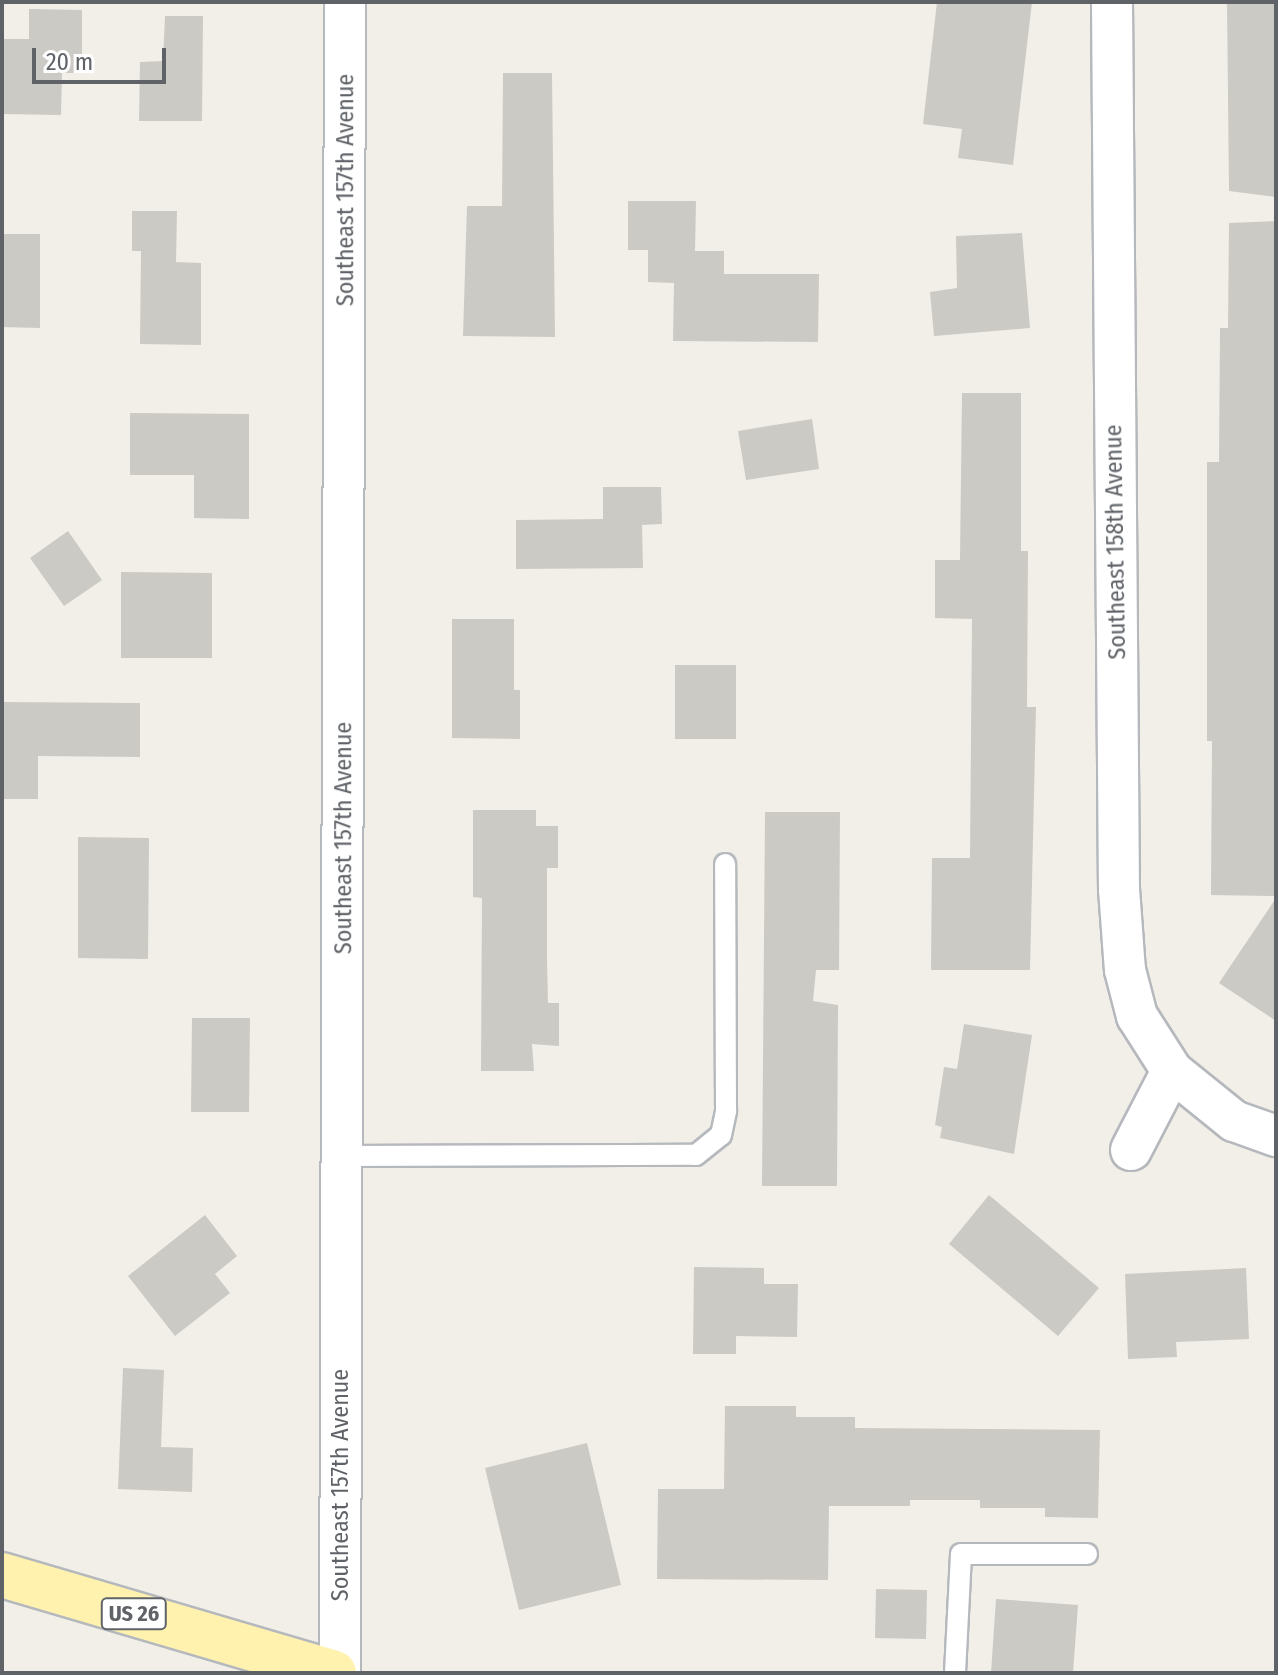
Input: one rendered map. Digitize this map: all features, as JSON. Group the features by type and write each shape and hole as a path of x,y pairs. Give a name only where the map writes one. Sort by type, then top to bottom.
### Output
{"main road":[{"name":"US 26","path":"2,1575 337,1673"}],"street":[{"name":"Southeast 157th Avenue","path":"337,1673 342,1156 345,2"},
{"name":"Southeast 158th Avenue","path":"1112,2 1119,889 1125,970 1137,1016 1172,1071 1234,1121 1276,1136"},
{"path":"1131,1150 1172,1071"}],"lane":[{"path":"342,1156 696,1155 721,1135 726,1111 725,864"},
{"path":"955,1673 961,1554 1087,1554"}],"building":[{"path":"937,2 1032,2 1013,165 958,158 962,129 923,124"},
{"path":"1227,2 1276,2 1276,197 1229,191"},
{"path":"29,9 82,10 82,73 62,73 61,115 2,114 2,39 29,39"},
{"path":"165,16 203,16 202,121 139,121 140,62 163,61"},
{"path":"503,73 552,73 555,337 463,336 467,206 502,206"},
{"path":"628,201 696,201 695,251 724,251 724,274 819,274 818,342 673,341 674,283 648,282 648,250 628,250"},
{"path":"132,211 177,211 176,262 201,263 201,345 140,344 141,251 132,251"},
{"path":"1276,221 1276,896 1211,895 1212,741 1207,741 1207,462 1219,462 1220,328 1228,328 1229,223"},
{"path":"1022,233 1030,328 934,336 930,292 957,288 956,236"},
{"path":"2,234 40,234 40,328 2,327"},
{"path":"962,393 1021,393 1021,551 1028,551 1027,707 1036,707 1030,970 931,970 932,858 970,858 972,619 935,618 935,560 960,560"},
{"path":"130,413 249,414 249,519 194,518 194,475 130,475"},
{"path":"812,419 819,469 746,480 738,431"},
{"path":"603,487 661,487 662,524 642,525 643,568 516,569 516,520 603,519"},
{"path":"68,531 102,580 64,606 30,558"},
{"path":"121,572 212,573 212,658 121,658"},
{"path":"452,619 514,619 514,690 520,690 520,739 452,738"},
{"path":"675,665 736,665 736,739 675,739"},
{"path":"3,702 140,703 140,757 38,756 38,799 3,799"},
{"path":"473,810 536,810 536,826 558,826 558,868 547,868 547,959 548,1003 559,1003 559,1046 532,1044 534,1071 481,1071 482,898 473,897"},
{"path":"765,812 840,812 839,970 816,970 813,1001 838,1005 837,1186 762,1186"},
{"path":"78,837 149,838 148,959 78,958"},
{"path":"1276,898 1276,1021 1219,983"},
{"path":"192,1018 250,1018 249,1112 191,1112"},
{"path":"964,1024 1032,1035 1014,1154 940,1138 942,1127 935,1125 944,1067 957,1069"},
{"path":"989,1195 1099,1288 1058,1336 949,1244"},
{"path":"205,1215 237,1256 215,1274 230,1293 175,1336 128,1276"},
{"path":"694,1267 764,1268 764,1284 798,1284 797,1337 736,1336 736,1354 693,1354"},
{"path":"1246,1268 1249,1339 1176,1342 1177,1357 1128,1359 1125,1274"},
{"path":"123,1368 164,1370 161,1447 193,1448 192,1492 118,1489"},
{"path":"725,1406 796,1406 796,1417 855,1417 855,1428 1100,1430 1098,1518 1045,1517 1045,1508 980,1508 980,1500 910,1500 910,1506 829,1506 828,1580 657,1579 658,1489 724,1489"},
{"path":"587,1443 621,1585 519,1610 485,1468"},
{"path":"876,1589 927,1590 926,1639 875,1638"},
{"path":"996,1599 1078,1605 1073,1673 991,1673"}]}
